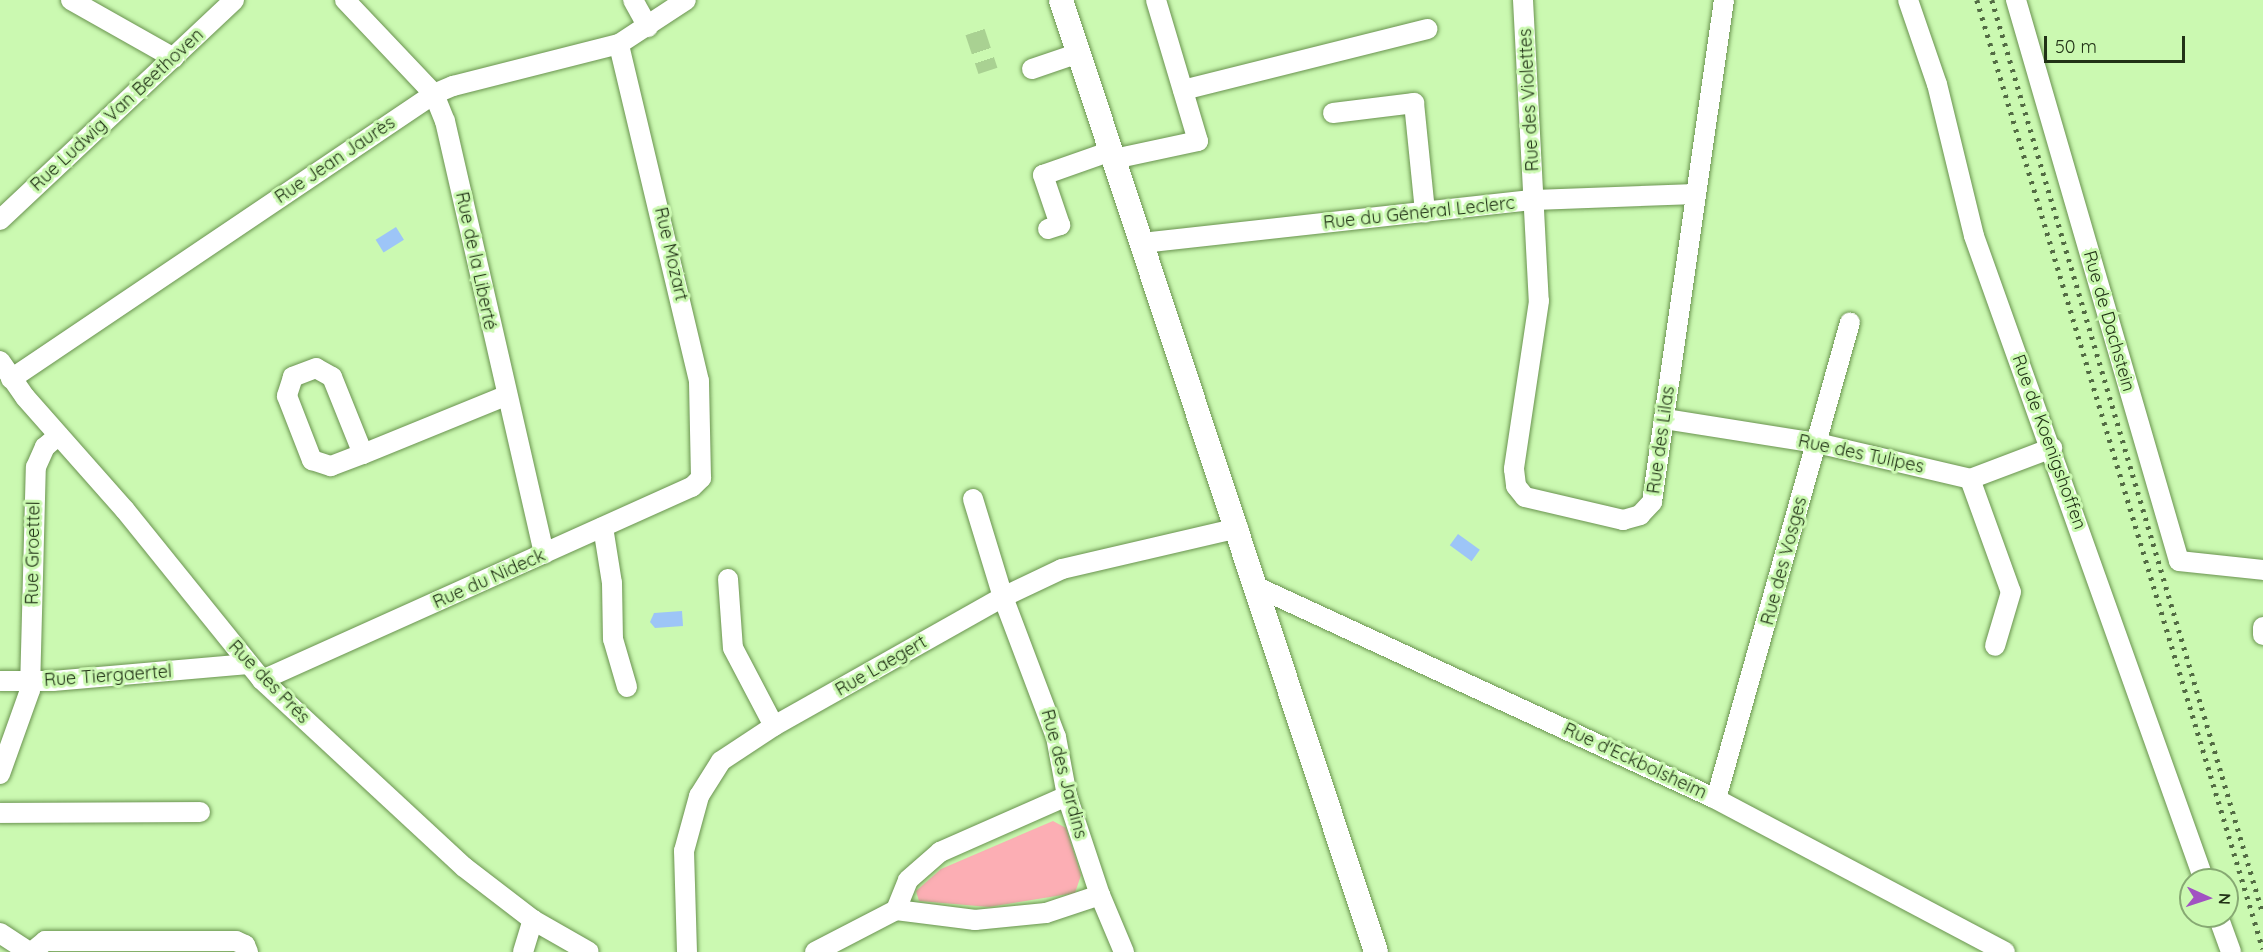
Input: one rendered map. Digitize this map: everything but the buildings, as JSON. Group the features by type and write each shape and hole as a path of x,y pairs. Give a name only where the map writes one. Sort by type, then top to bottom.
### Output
{"main road":[{"path":"1061,0 1238,528 1376,952"}],"street":[{"path":"71,0 174,58"},
{"name":"Rue Ludwig Van Beethoven","path":"0,220 234,0"},
{"name":"Rue de la Liberté","path":"345,0 434,94 445,121 505,396 544,554"},
{"path":"633,0 648,27"},
{"name":"Rue Jean Jaurès","path":"11,379 434,94 453,86 619,44 686,0"},
{"path":"1048,229 1060,225 1043,175 1113,155 1198,141 1156,0"},
{"name":"Rue des Violettes","path":"1523,0 1534,200"},
{"path":"1696,194 1724,0"},
{"name":"Rue de Koenigshoffen","path":"1908,0 1937,84 1974,236 2052,448 2200,868"},
{"name":"Rue de Dachstein","path":"2016,0 2179,561 2263,570"},
{"path":"1183,90 1427,29"},
{"name":"Rue Mozart","path":"619,44 699,381 698,436 702,466"},
{"path":"1032,69 1079,53"},
{"path":"1333,112 1414,103 1425,212"},
{"name":"Rue du Général Leclerc","path":"1142,243 1534,200 1696,194"},
{"name":"Rue des Lilas","path":"1534,200 1539,301 1515,470 1516,486 1525,497 1623,520 1640,515 1652,502 1696,194"},
{"name":"Rue des Vosges","path":"1716,799 1850,323"},
{"name":"Rue des Prés","path":"0,361 11,379 262,680 464,867 533,920 589,952"},
{"path":"363,454 332,377 316,369 293,377 287,396 312,460 331,466 363,454 505,396"},
{"name":"Rue des Tulipes","path":"1665,418 1817,443 1970,479"},
{"name":"Rue Groettel","path":"30,680 36,467 45,447 59,435"},
{"path":"1995,646 2011,592 1970,479 2052,448"},
{"name":"Rue du Nideck","path":"262,680 692,487 701,478 702,466"},
{"name":"Rue des Jardins","path":"973,499 1003,597 1040,687 1056,737 1067,796 1100,895 1125,952"},
{"path":"603,527 612,583 614,639 627,687"},
{"name":"Rue Laegert","path":"687,952 684,851 699,796 721,761 774,726 1003,597 1062,569 1238,528"},
{"path":"728,579 733,648 774,726"},
{"name":"Rue d'Eckbolsheim","path":"1257,587 1716,799 2005,952"},
{"path":"2263,627 2263,635"},
{"name":"Rue Tiergaertel","path":"0,774 30,680 248,664"},
{"path":"0,681 30,680"},
{"path":"896,910 908,880 940,852 1067,796"},
{"path":"0,813 200,812"},
{"path":"814,952 896,910 975,920 1046,913 1100,895"},
{"path":"523,952 533,920"},
{"path":"2222,928 2231,952"},
{"path":"0,933 30,952 45,942 236,941 245,945 248,952"}],"shaded area":[{"path":"1053,821 1066,828 1081,875 1075,893 989,907 919,901 916,891 941,869"}],"water":[{"path":"396,227 404,240 384,252 376,240"},
{"path":"1458,534 1480,550 1472,561 1450,545"},
{"path":"682,611 683,626 655,628 650,622 654,613"}],"tunnel":[{"path":"975,32 988,71"}],"railway":[{"path":"1977,0 2263,949"},
{"path":"1992,0 2263,914"}]}
